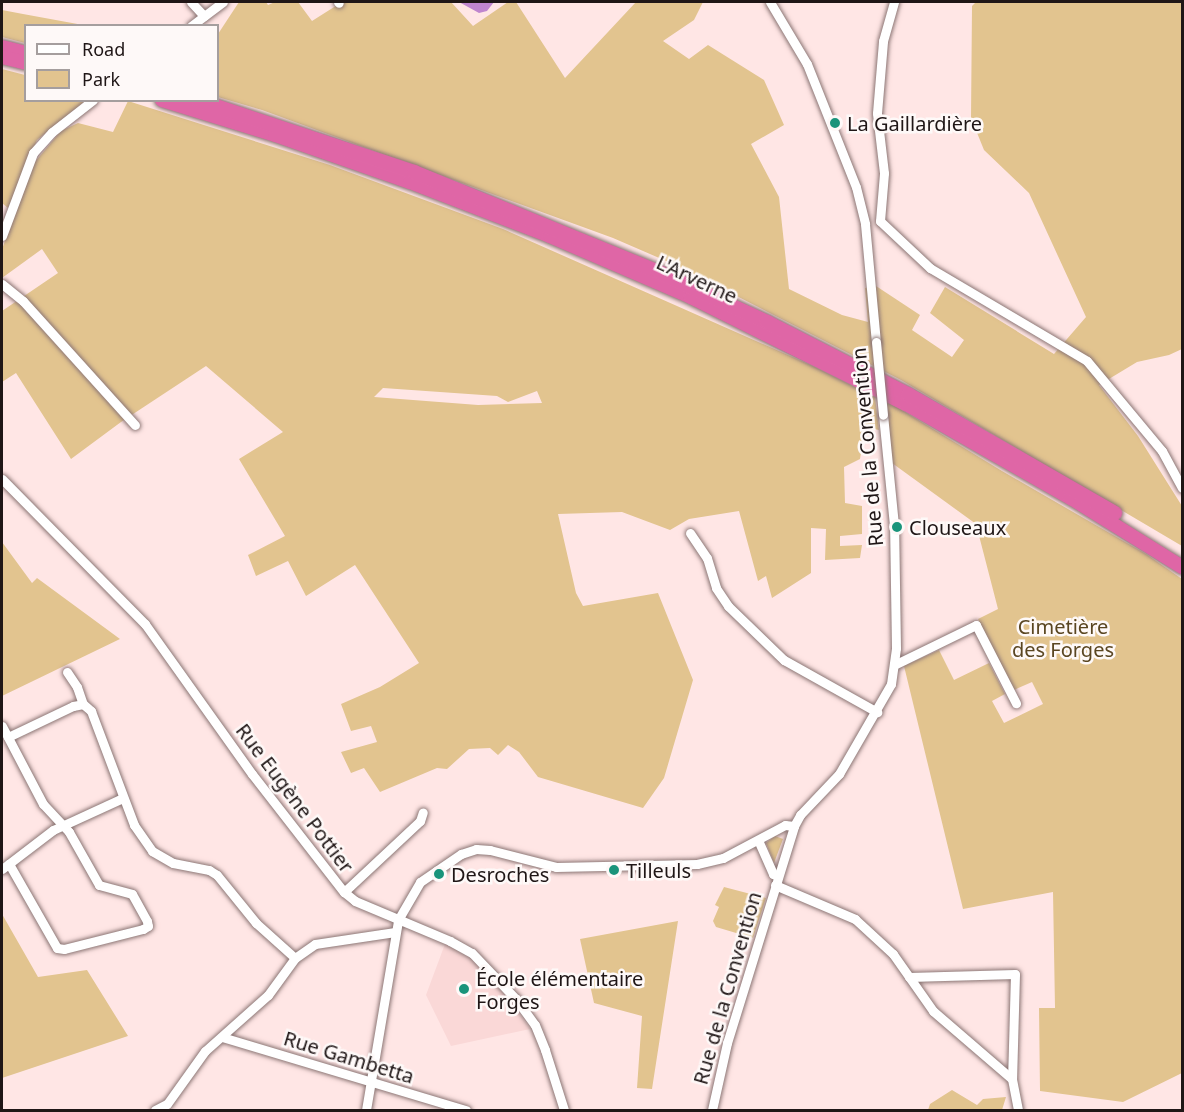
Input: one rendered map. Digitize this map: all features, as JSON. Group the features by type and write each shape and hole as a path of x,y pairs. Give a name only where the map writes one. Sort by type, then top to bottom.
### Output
{"highway":[{"path":"2,47 24,52"},
{"path":"2,57 24,62"},
{"name":"L'Arverne","path":"168,102 275,135 421,186 550,236 682,293 906,404 1053,487 1182,567"},
{"name":"L'Arverne","path":"204,102 424,176 556,228 694,288 821,349 959,422 1068,485 1182,556"}],"street":[{"path":"191,2 204,16"},
{"path":"194,24 223,2"},
{"name":"Rue de la Convention","path":"712,1110 727,1043 794,826 800,815 839,774 877,712 891,684 896,664 894,525 865,224 856,187 807,64 770,2"},
{"path":"880,221 884,173 877,113 883,41 894,2"},
{"path":"2,236 33,153 52,132 92,102"},
{"path":"865,224 880,221"},
{"path":"880,221 930,268 1087,361 1162,452 1182,488"},
{"path":"2,284 23,301 135,425"},
{"name":"Rue Eugène Pottier","path":"2,479 146,624 252,774 344,892 355,901 450,940 472,953 516,999 535,1025 564,1110"},
{"path":"690,533 707,558 716,588 728,606 776,652 796,668 877,712"},
{"path":"896,664 976,625 1016,703"},
{"path":"67,672 77,687 83,704 91,711 123,798 137,830 152,851 173,863 209,870 217,876 256,923 295,958"},
{"path":"8,737 73,706 83,704"},
{"path":"2,726 43,804 63,825 99,885 132,894 147,921 146,928 64,949 57,948 4,865 63,825 123,798"},
{"path":"344,892 420,820 423,812"},
{"path":"366,1110 398,920 420,882 460,854 476,849 555,867 697,864 723,858 785,825 794,826"},
{"name":"Rue de la Convention","path":"758,840 777,880"},
{"path":"777,880 855,920 893,954 933,1011 1012,1079"},
{"path":"155,1110 167,1104 205,1051 268,995 295,958 315,944 395,932"},
{"path":"909,977 1015,974 1012,1079 1018,1110"},
{"name":"Rue Gambetta","path":"222,1038 466,1110"}],"shaded area":[{"path":"459,2 494,2 487,11 479,13"},
{"name":"École élémentaire Forges","path":"445,944 470,958 512,1003 530,1029 451,1046 426,995"}],"green space":[{"path":"239,2 266,2 268,5 275,2 298,2 312,21 342,2 451,2 473,26 508,2 516,2 565,78 636,2 703,2 694,20 663,41 689,59 708,45 764,80 784,125 751,144 779,197 789,289 842,315 868,322 865,288 876,286 920,315 912,330 952,357 964,340 930,313 945,287 1054,354 1086,317 1029,193 984,150 971,118 972,6 976,2 1182,2 1182,349 1169,355 1137,362 1099,385 1138,436 1182,506 1182,546 901,380 680,267 613,238 262,110 219,97 219,32"},
{"path":"2,10 78,24 24,24 24,43 2,37"},
{"path":"2,69 24,75 24,102 84,102 37,140 8,208 2,203"},
{"path":"128,102 131,102 330,165 503,229 815,367 875,397 879,430 865,427 860,459 844,467 845,503 862,506 862,534 840,536 840,546 862,545 860,558 825,560 826,529 811,528 811,573 772,598 766,576 758,581 739,511 689,519 670,530 622,512 558,514 576,593 583,606 658,593 693,680 664,778 643,808 538,777 519,752 508,745 498,755 490,748 469,749 447,769 437,768 380,792 364,768 351,773 341,752 377,742 371,726 351,731 341,704 380,687 419,663 355,565 306,596 288,561 256,576 248,555 285,536 239,459 283,432 206,366 121,422 71,459 16,373 2,382 2,311 58,273 42,249 2,278 2,249 34,163 61,131 78,123 113,132","holes":["383,388 497,396 508,402 537,391 542,403 478,405 374,397"]},
{"name":"Cimetière des Forges","path":"887,401 1146,554 1182,579 1182,1073 1123,1102 1040,1091 1039,1008 1055,1008 1053,892 963,909 904,666 939,650 954,680 989,663 1005,694 992,701 1004,723 1043,704 1032,682 1014,690 978,619 998,609 976,524 892,463"},
{"path":"2,542 32,583 37,578 120,639 2,696"},
{"path":"775,836 783,839 774,863 766,843"},
{"path":"724,887 766,898 753,938 716,927 713,921 719,907 715,905"},
{"path":"2,914 38,977 87,970 128,1036 2,1078"},
{"path":"678,921 652,1089 637,1088 642,1016 594,1003 580,939"},
{"path":"952,1090 977,1105 983,1099 1006,1097 1002,1110 928,1110 930,1104"}],"place":[{"name":"La Gaillardière","path":"835,123"},
{"name":"Clouseaux","path":"897,527"},
{"name":"Tilleuls","path":"614,870"},
{"name":"Desroches","path":"439,874"},
{"name":"École élémentaire Forges","path":"464,989"}]}
